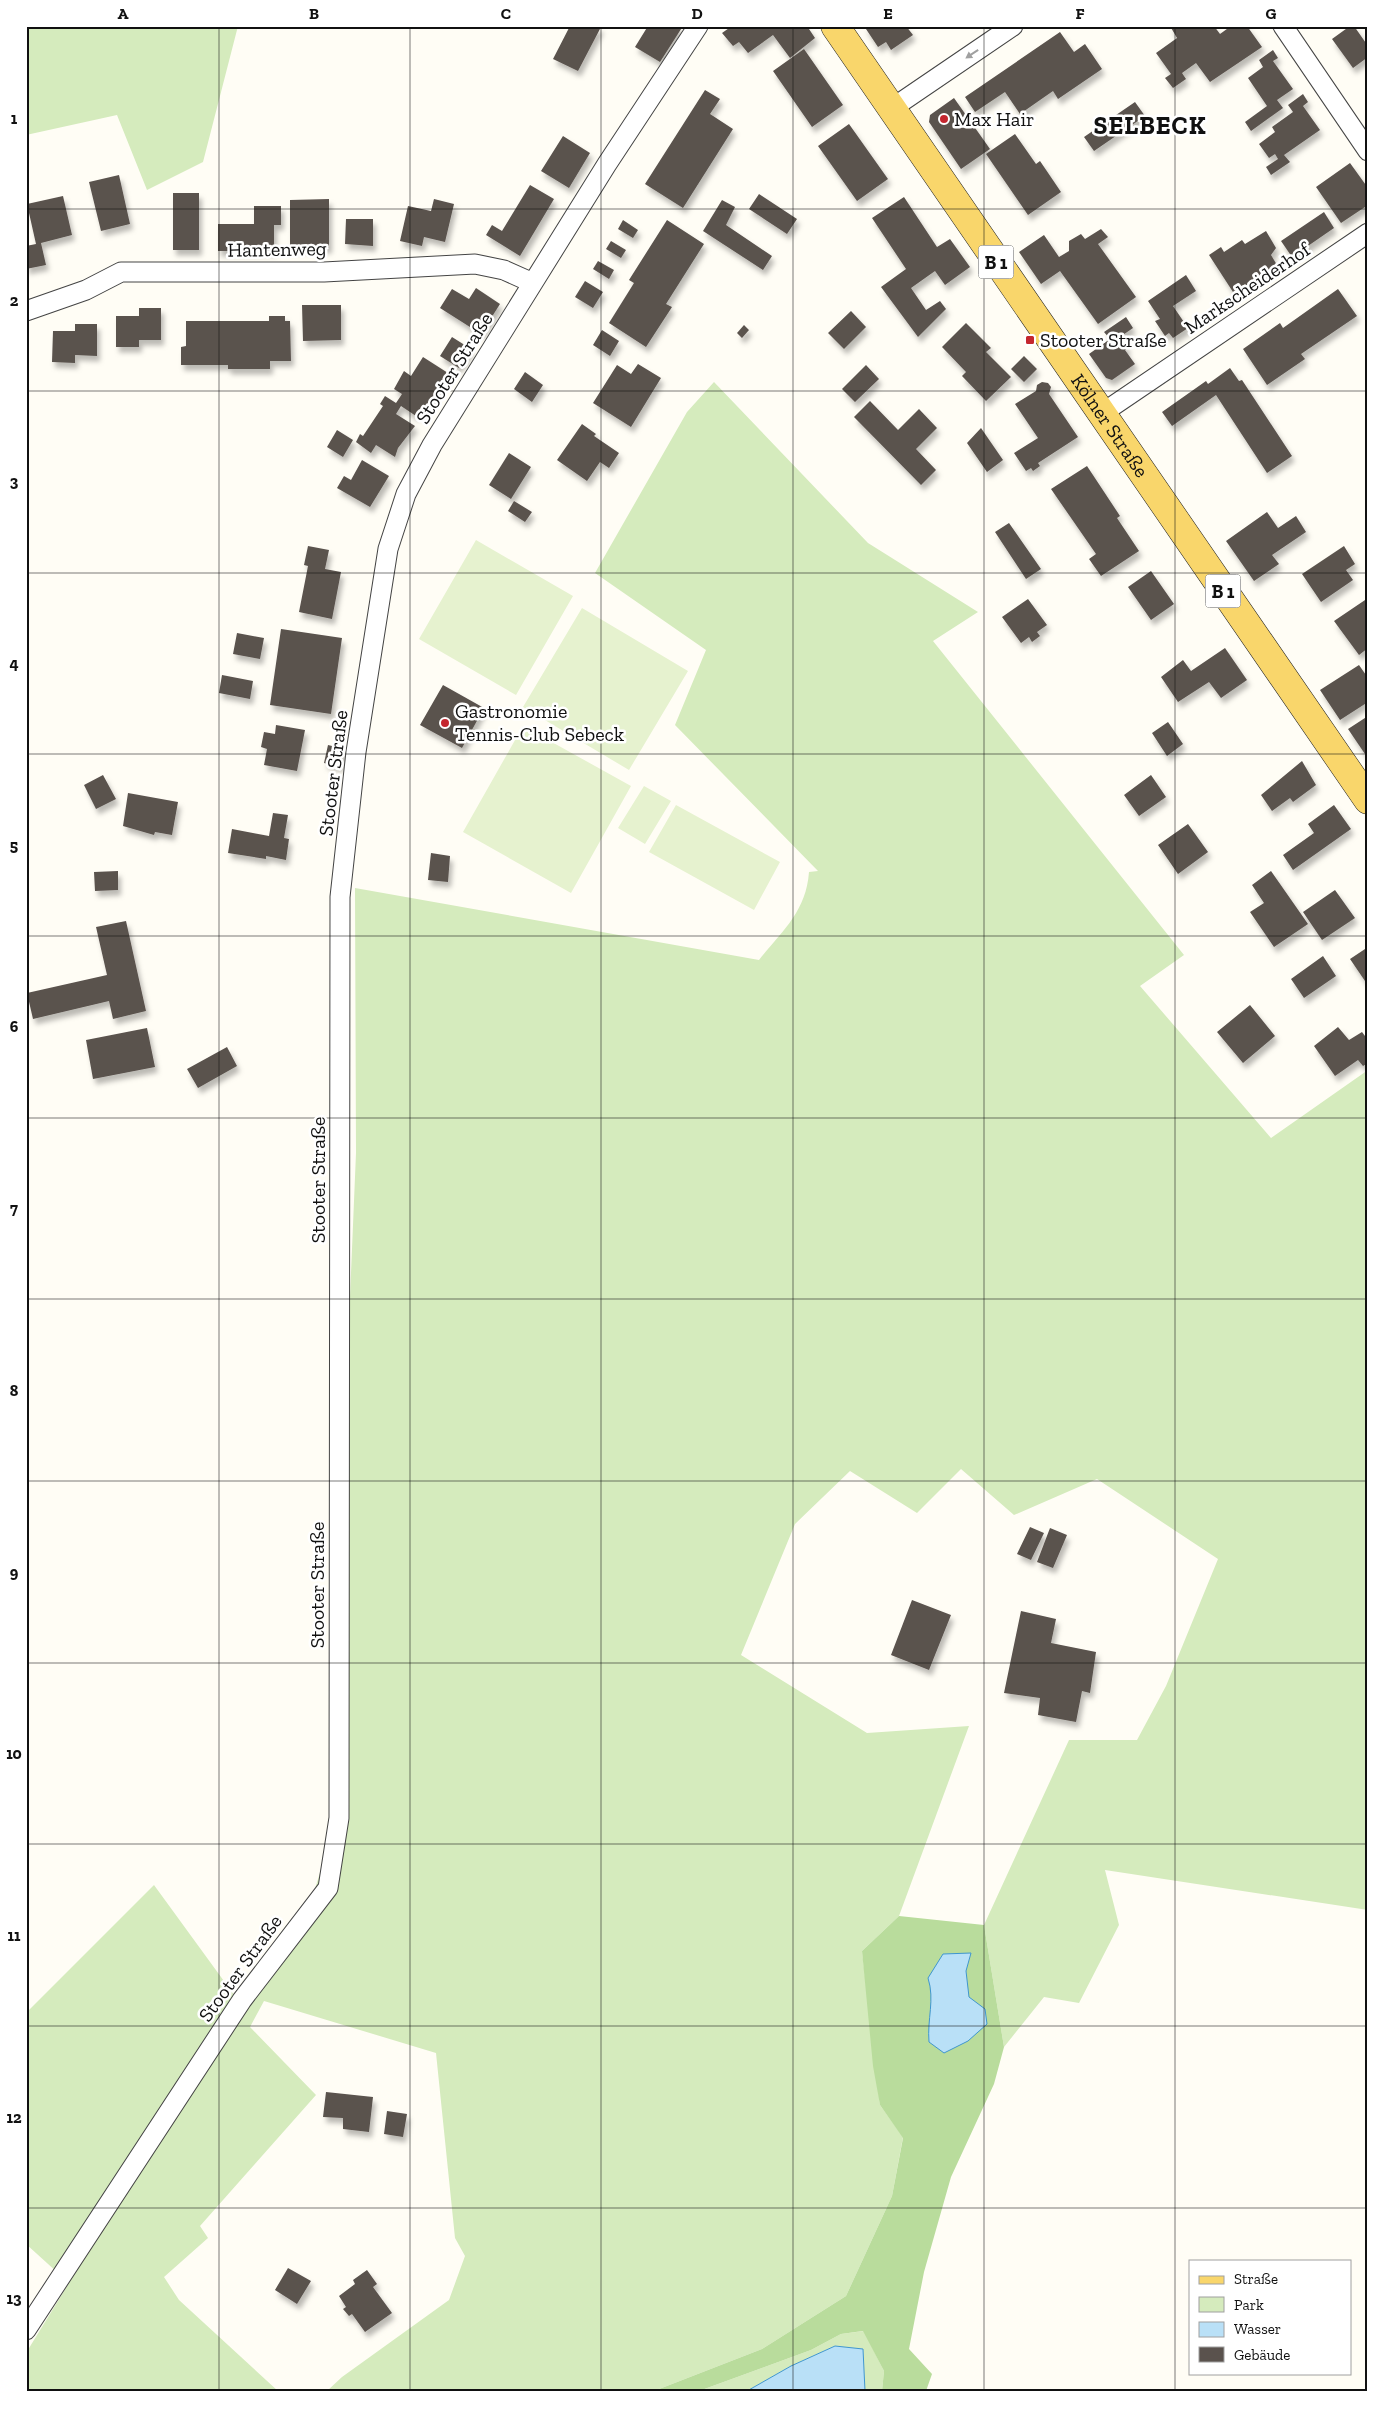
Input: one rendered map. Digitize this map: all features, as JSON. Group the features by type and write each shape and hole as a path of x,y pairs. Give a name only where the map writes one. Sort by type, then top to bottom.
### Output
{"main road":[{"name":"Kölner Straße","path":"835,26 1368,800"}],"street":[{"name":"Stooter Straße","path":"26,2330 242,2000 328,1888 339,1818 340,897 356,752 388,548 406,494 432,446 533,282 698,26"},
{"path":"891,109 1013,26"},
{"path":"1283,26 1368,151"},
{"name":"Markscheiderhof","path":"1101,414 1368,233"},
{"name":"Hantenweg","path":"26,311 86,290 121,272 324,272 475,264 504,270 533,282"}],"green space":[{"path":"26,26 238,26 203,162 147,190 117,115 26,135"},
{"path":"714,382 868,543 978,612 933,641 1184,955 1140,986 1271,1138 1368,1070 1368,1910 1105,1870 1119,1925 1079,2003 1044,1997 1004,2047 984,1925 1069,1740 1137,1740 1166,1686 1218,1559 1097,1479 1014,1515 961,1469 917,1513 850,1471 795,1524 741,1655 867,1733 969,1726 899,1916 862,1951 880,2105 903,2137 892,2196 846,2296 762,2349 654,2391 327,2391 342,2377 449,2300 465,2256 455,2238 436,2053 264,2001 250,2027 316,2095 200,2226 208,2238 164,2277 179,2300 278,2391 26,2391 26,2353 69,2283 26,2244 26,2013 154,1885 237,1999 314,1892 328,1847 334,1754 335,1657 356,1153 355,888 759,960 798,910 807,886 809,872 818,871 675,725 706,650 595,573 687,412"},
{"path":"476,540 573,596 516,695 419,639"},
{"path":"582,608 688,671 629,770 523,707"},
{"path":"523,726 631,786 571,893 463,832"},
{"path":"644,786 671,801 645,844 618,828"},
{"path":"676,805 780,862 754,910 649,852"},
{"path":"899,1916 984,1925 1004,2047 994,2084 951,2177 924,2272 909,2349 932,2374 926,2391 882,2391 884,2371 863,2331 841,2334 811,2350 699,2391 654,2391 762,2349 846,2296 892,2196 903,2138 880,2105 873,2066 862,1951"},
{"path":"864,2331 884,2371 882,2391 865,2391 863,2350 835,2346 791,2366 747,2391 699,2391 811,2350 841,2334"}],"water":[{"path":"971,1953 966,1971 969,1997 985,2009 987,2024 968,2041 944,2053 929,2042 931,1994 928,1978 943,1954"},
{"path":"835,2346 863,2349 865,2391 747,2391 791,2366"}],"building":[{"path":"570,26 601,27 578,71 553,59"},
{"path":"648,26 683,26 660,62 635,47"},
{"path":"732,26 807,26 815,38 790,58 773,35 748,53 739,42 733,46 722,33"},
{"path":"864,26 906,26 913,35 891,50 886,42 878,47"},
{"path":"1170,26 1214,26 1220,34 1231,26 1247,26 1262,47 1210,82 1196,63 1182,73 1186,79 1173,88 1165,78 1171,74 1156,53 1177,38"},
{"path":"1350,26 1354,26 1368,46 1368,57 1353,68 1332,39"},
{"path":"1060,32 1074,52 1085,44 1102,69 1058,99 1053,91 1020,114 1005,92 975,112 965,97"},
{"path":"804,49 843,105 812,127 773,71"},
{"path":"1273,50 1278,58 1273,61 1293,89 1277,100 1283,108 1251,131 1245,122 1267,106 1248,78 1263,67 1259,60"},
{"path":"705,90 720,99 710,114 733,129 683,208 645,184"},
{"path":"1303,94 1308,102 1303,106 1320,130 1284,155 1290,162 1271,175 1266,167 1278,159 1275,154 1269,158 1259,144 1275,132 1272,127 1293,112 1288,105"},
{"path":"954,98 990,149 961,169 929,122 930,115"},
{"path":"1135,102 1145,116 1094,151 1084,137"},
{"path":"849,124 888,179 857,201 818,146"},
{"path":"1015,134 1036,164 1040,161 1061,192 1028,215 986,154"},
{"path":"563,136 590,153 569,188 541,171"},
{"path":"1350,163 1368,188 1368,205 1341,223 1316,187"},
{"path":"119,175 130,224 101,231 89,182"},
{"path":"530,185 554,199 520,256 486,235 492,225 502,231"},
{"path":"173,193 199,193 199,250 173,250"},
{"path":"759,194 797,219 787,234 749,209"},
{"path":"63,196 72,235 41,243 46,265 26,269 26,246 36,244 27,204"},
{"path":"904,197 937,247 950,239 970,267 945,285 935,271 911,288 926,310 940,301 946,309 918,337 881,287 906,269 872,218"},
{"path":"329,199 329,248 290,248 290,200"},
{"path":"434,199 454,204 445,242 424,237 422,246 400,241 408,206 431,211"},
{"path":"722,200 735,207 726,225 772,256 763,270 703,231"},
{"path":"254,206 281,206 281,225 274,225 274,251 218,251 218,224 254,224"},
{"path":"1324,212 1334,228 1292,257 1281,241"},
{"path":"346,219 373,219 373,246 345,244"},
{"path":"623,220 638,230 633,238 618,229"},
{"path":"667,220 704,244 666,304 672,307 646,347 609,323 634,283 629,280"},
{"path":"1101,229 1108,237 1098,244 1136,297 1098,324 1060,271 1041,284 1019,252 1044,235 1059,257 1069,251 1069,241 1081,234 1085,239"},
{"path":"1266,231 1276,248 1271,255 1277,265 1253,279 1254,281 1247,286 1245,284 1233,292 1209,255 1221,247 1224,252 1242,240 1245,244"},
{"path":"611,241 626,250 621,258 606,249"},
{"path":"598,261 614,270 609,279 593,269"},
{"path":"1186,275 1196,291 1173,306 1188,328 1173,338 1169,333 1165,336 1155,321 1160,319 1148,301"},
{"path":"585,281 603,292 593,308 575,297"},
{"path":"476,288 500,304 481,334 440,308 452,289 469,299"},
{"path":"1338,289 1357,316 1301,354 1305,359 1267,385 1243,349 1280,323 1283,328"},
{"path":"302,305 341,305 341,340 303,341"},
{"path":"139,308 161,308 161,340 139,340 139,347 116,347 116,316 139,316"},
{"path":"851,311 866,327 844,349 828,333"},
{"path":"269,316 285,316 285,321 290,321 291,361 270,361 270,369 228,369 228,365 181,365 181,347 186,346 186,321 269,321"},
{"path":"1126,317 1133,328 1117,339 1121,345 1125,343 1128,348 1125,350 1135,364 1112,380 1106,378 1089,354 1110,339 1104,332"},
{"path":"966,323 991,348 986,352 1011,377 986,401 962,376 966,372 942,347"},
{"path":"75,324 97,324 97,356 75,355 75,363 52,362 53,331 75,331"},
{"path":"744,325 749,330 742,338 737,333"},
{"path":"602,330 619,341 610,356 593,345"},
{"path":"452,337 471,349 459,368 440,356"},
{"path":"1024,356 1037,369 1024,382 1011,369"},
{"path":"423,357 448,373 425,408 422,406 416,416 401,406 396,414 415,426 398,448 395,457 376,445 371,453 356,442 360,434 363,436 383,406 380,404 385,396 396,403 402,394 394,389 404,371 411,376"},
{"path":"638,364 661,378 631,427 593,403 617,365 631,374"},
{"path":"866,365 879,379 855,402 842,389"},
{"path":"1230,368 1239,381 1242,380 1292,456 1267,473 1216,395 1172,426 1162,412 1206,381 1208,384"},
{"path":"525,372 543,385 532,402 514,389"},
{"path":"1042,382 1048,383 1051,387 1049,394 1078,437 1038,463 1040,466 1033,471 1031,468 1026,471 1014,453 1038,438 1015,404 1036,391 1037,385"},
{"path":"870,401 898,430 919,409 937,428 916,449 936,470 921,485 854,417"},
{"path":"582,424 596,434 594,436 619,453 609,468 600,462 587,481 557,460"},
{"path":"981,428 1003,460 987,472 967,443"},
{"path":"337,430 353,440 343,457 327,447"},
{"path":"509,453 531,467 511,499 489,485"},
{"path":"362,460 389,476 370,507 337,488 344,476 351,480"},
{"path":"1087,466 1120,516 1117,518 1139,551 1101,576 1089,559 1096,554 1051,489"},
{"path":"514,501 532,512 525,522 508,511"},
{"path":"1267,512 1278,528 1296,516 1306,532 1272,555 1279,564 1254,581 1226,541"},
{"path":"1009,523 1041,569 1026,579 995,532"},
{"path":"308,546 329,550 325,569 341,572 332,619 299,612 308,566 304,565"},
{"path":"1344,546 1355,564 1346,570 1353,580 1321,602 1302,574"},
{"path":"1151,571 1174,604 1151,620 1128,587"},
{"path":"1368,598 1368,648 1359,655 1334,621"},
{"path":"1028,599 1047,625 1037,632 1040,636 1032,642 1029,637 1021,643 1002,617"},
{"path":"281,629 342,638 331,714 270,705"},
{"path":"237,633 264,638 260,659 233,654"},
{"path":"1225,648 1247,680 1221,698 1209,682 1178,702 1161,677 1183,660 1191,671"},
{"path":"1359,665 1368,678 1368,702 1340,720 1320,690"},
{"path":"222,675 253,681 250,699 219,693"},
{"path":"443,685 484,708 462,748 420,725"},
{"path":"1368,716 1368,756 1367,757 1348,729"},
{"path":"1168,722 1183,744 1167,756 1152,733"},
{"path":"276,725 305,730 297,771 264,765 267,749 261,747 264,732 275,734"},
{"path":"328,745 344,749 340,767 324,763"},
{"path":"1302,761 1316,785 1293,802 1290,798 1272,811 1261,795"},
{"path":"103,775 116,799 96,809 84,785"},
{"path":"1151,775 1166,797 1139,816 1124,795"},
{"path":"128,793 178,802 172,835 155,832 154,835 123,826"},
{"path":"1334,805 1351,829 1293,870 1283,855 1314,833 1308,824"},
{"path":"273,813 288,815 284,838 289,839 286,860 266,856 266,859 228,853 232,829 269,836"},
{"path":"1188,824 1208,852 1178,874 1158,845"},
{"path":"431,853 450,856 448,882 428,880"},
{"path":"118,871 118,890 95,891 94,872"},
{"path":"1271,871 1308,924 1274,947 1250,912 1264,903 1252,885"},
{"path":"1335,890 1355,918 1322,940 1303,912"},
{"path":"126,921 146,1011 113,1019 109,1001 33,1019 27,993 107,975 96,927"},
{"path":"1368,947 1368,979 1365,981 1350,959"},
{"path":"1323,956 1336,976 1304,998 1291,979"},
{"path":"1250,1005 1275,1036 1243,1063 1217,1032"},
{"path":"1338,1027 1349,1040 1362,1032 1368,1040 1368,1063 1363,1066 1358,1060 1335,1076 1314,1046"},
{"path":"147,1028 155,1067 93,1079 86,1040"},
{"path":"227,1047 237,1066 198,1088 187,1069"},
{"path":"1030,1527 1044,1533 1031,1560 1017,1554"},
{"path":"1050,1528 1067,1535 1053,1568 1037,1562"},
{"path":"912,1600 951,1615 929,1670 891,1655"},
{"path":"1021,1611 1056,1619 1051,1643 1096,1652 1090,1693 1082,1691 1076,1722 1038,1715 1040,1698 1004,1693"},
{"path":"326,2092 373,2097 369,2132 343,2129 343,2118 323,2117"},
{"path":"387,2111 407,2114 403,2137 384,2134"},
{"path":"288,2268 311,2281 297,2304 275,2290"},
{"path":"367,2270 377,2284 373,2287 392,2313 365,2332 352,2314 349,2316 343,2309 346,2307 339,2296 355,2284 353,2280"}],"place":[{"name":"Max Hair","path":"944,119"},
{"name":"Stooter Straße","path":"1030,340"},
{"name":"Gastronomie Tennis-Club Sebeck","path":"445,723"}],"district":[{"name":"SELBECK","path":"1150,125"}]}
